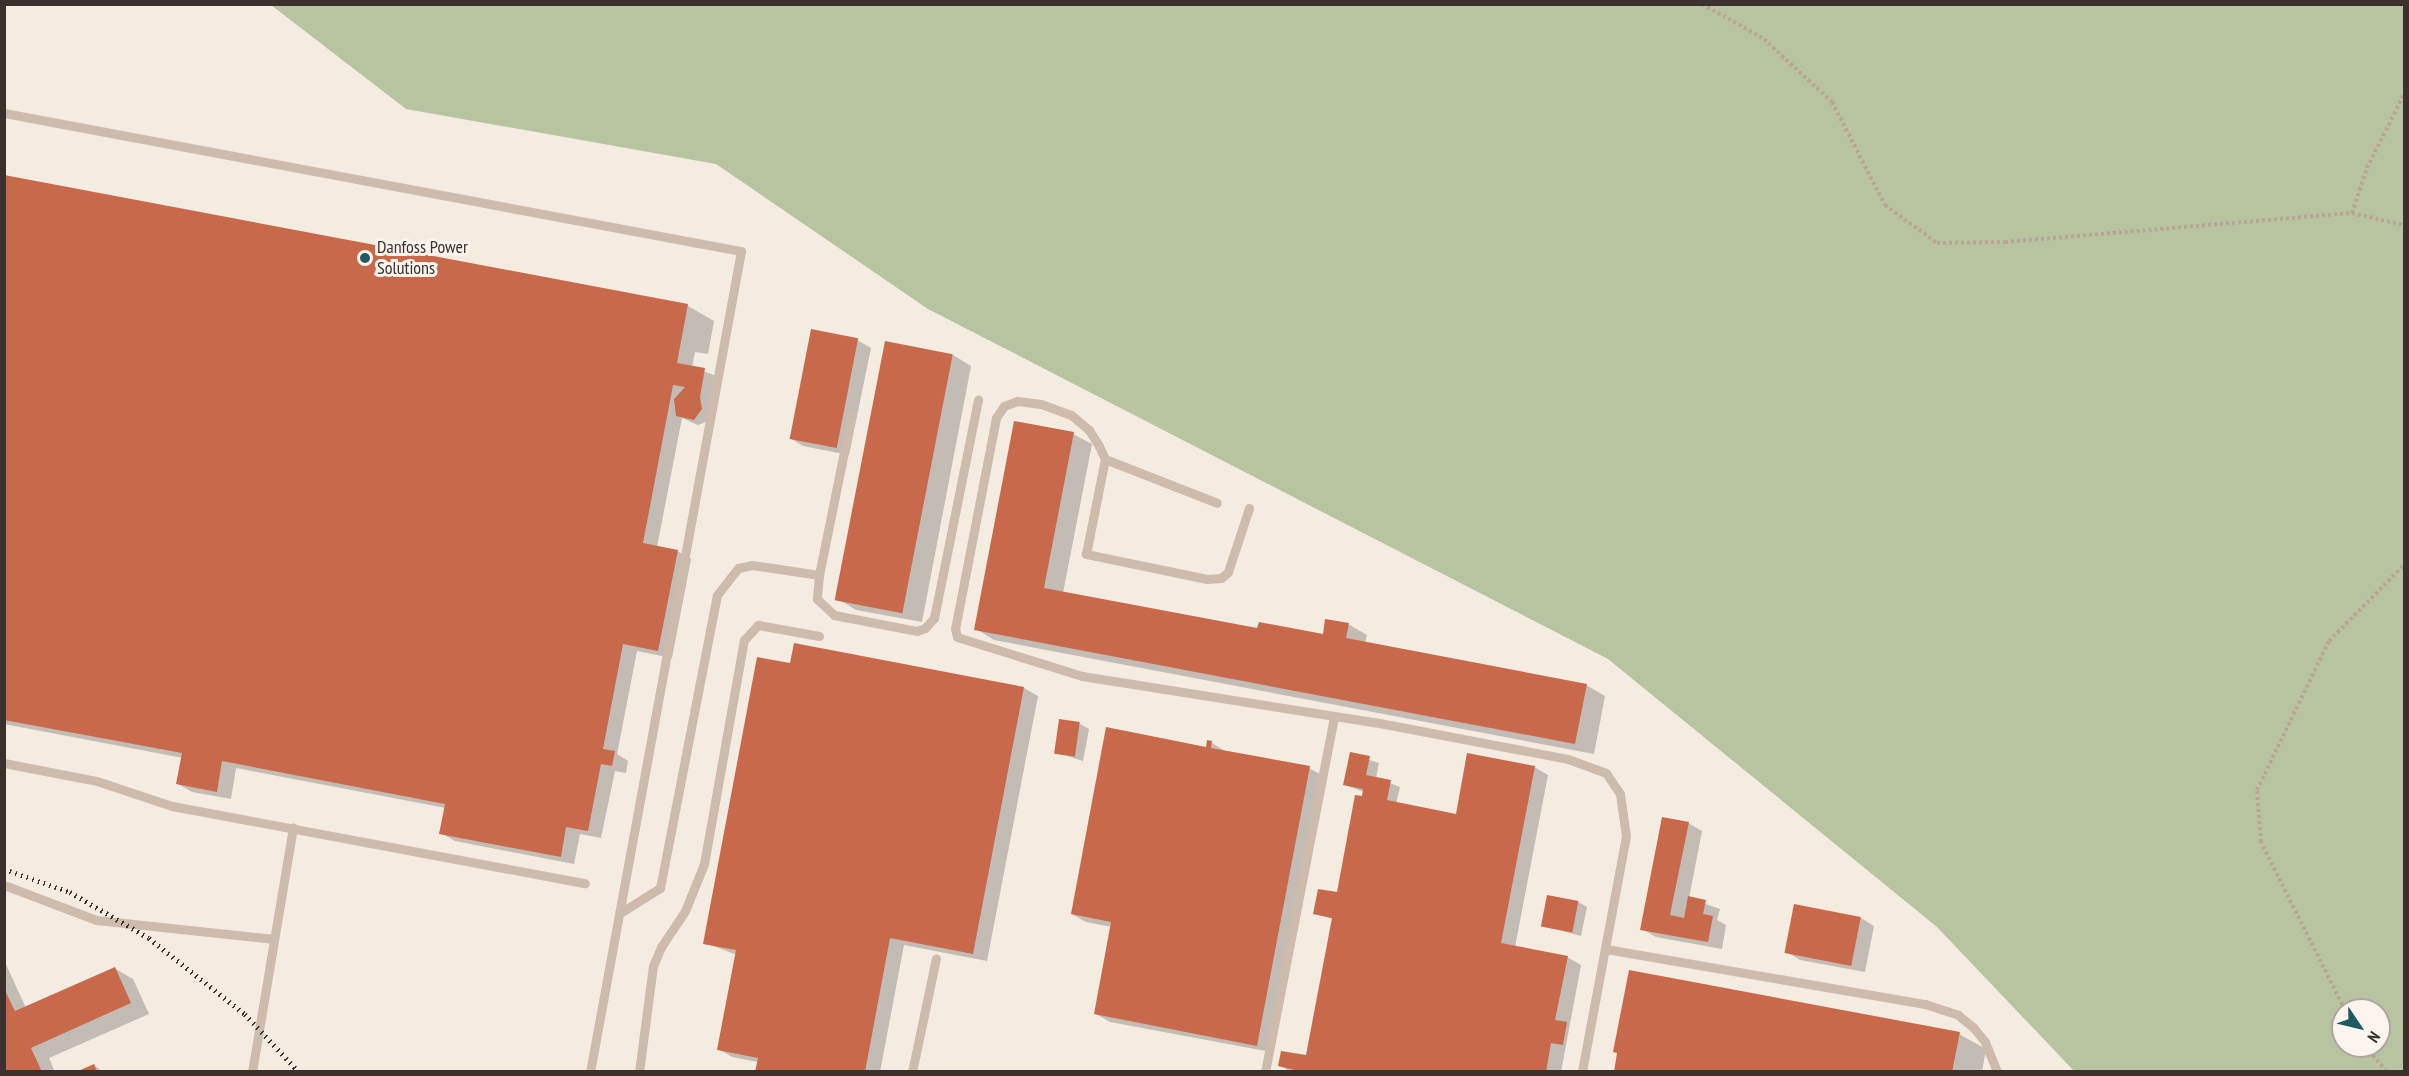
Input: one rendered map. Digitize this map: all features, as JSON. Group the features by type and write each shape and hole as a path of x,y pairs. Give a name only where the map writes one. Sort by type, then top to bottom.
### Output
{"lane":[{"path":"4,112 741,251 590,1071"},
{"path":"852,413 819,575 817,599 822,608 834,615 917,631 925,628 934,618 978,399"},
{"path":"1217,503 1105,459 1089,430 1071,415 1041,404 1017,401 1004,406 996,418 955,628 957,637 1082,676 1568,759 1606,773 1620,794 1626,817 1606,949 1582,1071"},
{"path":"1105,459 1086,554 1208,579 1221,578 1228,572 1249,508"},
{"path":"620,913 660,888 717,595 728,576 738,568 752,565 819,575"},
{"path":"639,1071 653,966 661,947 685,911 704,864 744,640 758,625 819,636"},
{"path":"1265,1071 1334,718"},
{"path":"4,763 97,781 172,806 585,883"},
{"path":"252,1071 293,827"},
{"path":"4,885 96,920 274,939"},
{"path":"1606,949 1925,1004 1958,1015 1973,1027 1985,1042 1997,1071"},
{"path":"912,1071 936,958"}],"path":[{"path":"1702,4 1764,39 1832,102 1885,205 1937,243 2005,242 2352,213 2404,225"},
{"path":"2352,213 2367,168 2404,94"},
{"path":"2339,998 2261,842 2257,790 2329,641 2404,565"},
{"path":"2376,1058 2387,1071"}],"green space":[{"path":"271,5 2404,5 2404,1071 2074,1071 1937,927 1608,659 928,309 716,164 406,109"}],"building":[{"path":"4,175 688,304 677,363 705,368 700,397 702,409 694,420 676,416 674,399 685,387 673,385 643,543 678,550 658,651 623,644 603,749 615,751 612,766 601,764 588,831 566,827 561,857 439,834 445,804 222,761 217,792 176,784 182,753 4,720"},
{"path":"811,329 858,338 837,448 790,439"},
{"path":"885,341 953,354 902,613 835,600"},
{"path":"1014,421 1074,432 1044,588 1257,628 1259,622 1323,634 1325,619 1349,623 1346,638 1587,684 1575,744 974,630"},
{"path":"794,643 1024,687 973,954 890,938 865,1072 755,1072 758,1058 717,1050 736,950 703,944 757,657 790,663"},
{"path":"1059,719 1080,722 1075,757 1054,754"},
{"path":"1106,727 1206,747 1207,740 1212,741 1211,748 1310,766 1257,1046 1094,1014 1111,922 1071,914"},
{"path":"1350,752 1370,756 1366,775 1391,780 1387,800 1456,814 1467,753 1535,766 1501,943 1568,956 1555,1020 1567,1022 1563,1045 1551,1043 1546,1072 1303,1072 1278,1066 1281,1051 1306,1055 1332,918 1313,914 1318,889 1337,892 1355,795 1362,796 1363,789 1343,785"},
{"path":"1662,817 1689,822 1670,915 1684,918 1688,896 1706,900 1703,914 1713,916 1708,942 1640,930"},
{"path":"1547,895 1578,901 1572,933 1541,926"},
{"path":"1794,904 1861,917 1851,966 1784,953"},
{"path":"115,967 131,1003 31,1048 42,1072 4,1072 4,989 15,1011"},
{"path":"1629,970 1960,1032 1952,1072 1614,1072 1617,1053 1613,1052"},
{"path":"94,1064 97,1072 76,1072"}],"railway":[{"path":"4,869 70,892 149,938 245,1014 299,1072"}],"place":[{"name":"Danfoss Power Solutions","path":"365,258"}]}
